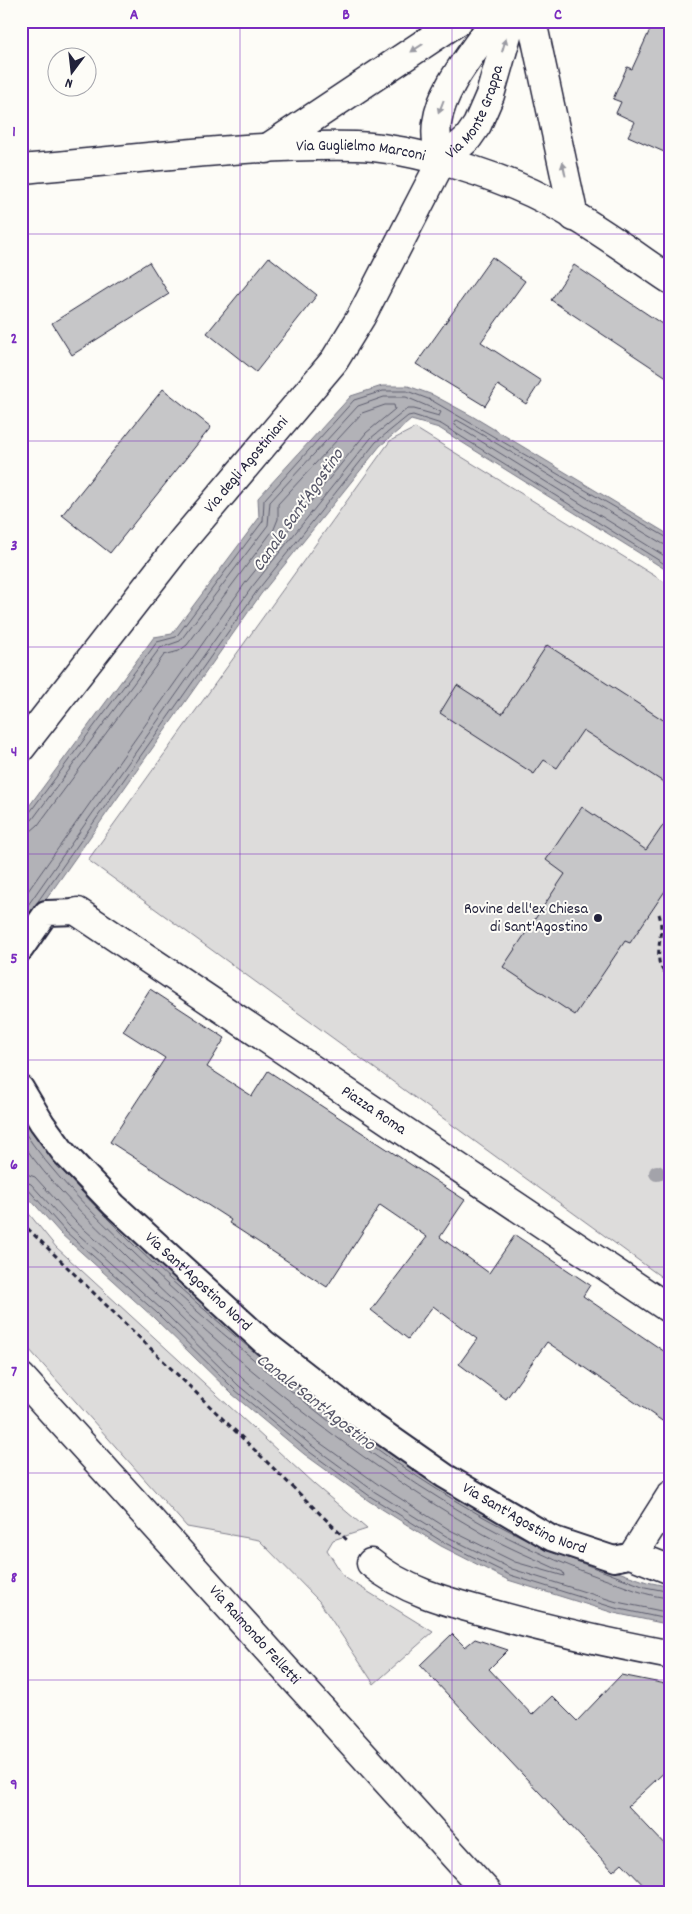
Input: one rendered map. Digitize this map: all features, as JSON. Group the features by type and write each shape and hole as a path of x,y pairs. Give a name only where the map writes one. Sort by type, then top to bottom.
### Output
{"street":[{"path":"266,149 458,21"},
{"name":"Via Monte Grappa","path":"494,21 453,82 439,112 436,125 437,143 442,162 468,138 477,125 490,95 511,21"},
{"path":"532,21 574,217"},
{"name":"Via Guglielmo Marconi","path":"21,169 266,149 357,146 408,154 442,162 518,186 574,217 671,280"},
{"name":"Via degli Agostiniani","path":"21,748 183,540 334,360 361,317 442,162"},
{"path":"21,949 46,913 78,912"},
{"name":"Piazza Roma","path":"78,912 671,1310"},
{"name":"Via Sant'Agostino Nord","path":"21,1088 42,1123 64,1153 114,1205 265,1343 355,1413 445,1476 551,1538 614,1559 633,1555 671,1570"},
{"name":"Via Raimondo Felletti","path":"21,1377 488,1893"},
{"path":"633,1555 671,1495"},
{"path":"371,1563 385,1575 407,1586 470,1608 550,1631 671,1655"}],"path":[{"path":"659,914 662,923 659,937 659,963 671,982"},
{"path":"21,1222 371,1563"}],"shaded area":[{"path":"415,428 671,586 671,1284 88,860 390,441"},
{"path":"21,1204 56,1247 315,1485 367,1529 333,1540 327,1550 344,1577 433,1632 374,1684 319,1601 259,1540 187,1527 21,1340"}],"water":[{"name":"Canale Sant'Agostino","path":"382,386 408,386 433,395 472,416 671,536 671,573 439,428 411,420 380,446 261,594 21,935 21,817 154,637 172,634 259,518 258,498 351,396"},
{"name":"Canale Sant'Agostino","path":"21,1104 123,1227 181,1284 268,1358 575,1557 647,1582 671,1587 671,1625 614,1613 508,1580 441,1546 369,1501 304,1454 232,1394 153,1317 61,1234 21,1189"}],"building":[{"path":"654,21 671,21 671,155 628,136 635,122 616,113 621,102 613,99 627,67 632,69"},
{"path":"269,257 317,295 256,372 207,333"},
{"path":"492,257 525,281 481,342 541,381 526,404 498,385 485,406 416,364"},
{"path":"149,262 169,294 72,355 52,323"},
{"path":"574,265 671,330 671,380 551,300"},
{"path":"163,389 211,427 110,553 62,515"},
{"path":"547,645 671,725 671,787 583,730 557,768 544,760 534,774 440,713 457,685 502,714"},
{"path":"582,807 646,850 671,814 671,882 630,943 625,941 575,1015 503,967 565,874 546,860"},
{"path":"150,989 225,1038 207,1067 252,1096 268,1071 465,1200 440,1237 489,1273 515,1235 590,1285 583,1296 671,1356 671,1427 547,1342 506,1399 459,1364 477,1339 433,1306 408,1339 371,1310 427,1237 380,1205 327,1287 229,1223 231,1220 110,1142 165,1058 123,1031"},
{"path":"452,1634 465,1647 475,1639 508,1650 489,1669 532,1715 552,1696 577,1721 621,1675 671,1685 671,1766 628,1806 671,1851 671,1893 651,1893 622,1863 613,1871 420,1665"}],"place":[{"name":"Rovine dell'ex Chiesa di Sant'Agostino","path":"598,918"}]}
